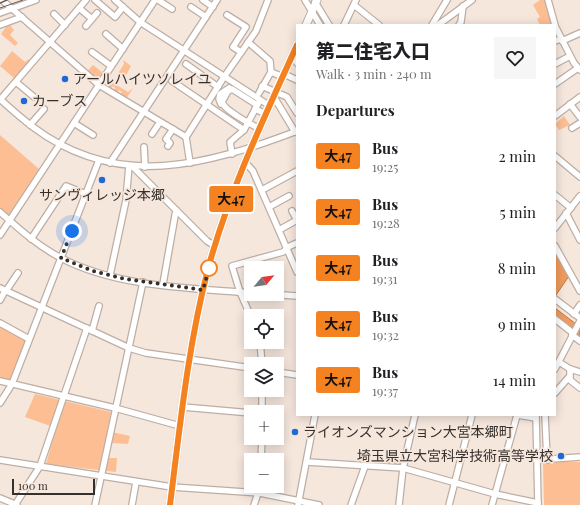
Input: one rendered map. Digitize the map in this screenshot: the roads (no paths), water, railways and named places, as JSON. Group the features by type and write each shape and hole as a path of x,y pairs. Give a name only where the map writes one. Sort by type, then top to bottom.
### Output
{"main road":[{"path":"306,24 315,1"},
{"path":"170,505 190,359 203,290 215,246 245,162 296,47"}],"street":[{"path":"2,0 99,85 186,137"},
{"path":"0,13 36,0"},
{"path":"86,0 0,100 30,125 61,144 99,160 131,167 154,167 190,163 232,154 251,149 296,132 275,95"},
{"path":"95,0 114,17 123,7"},
{"path":"115,0 140,22 224,77 266,114"},
{"path":"0,235 155,0"},
{"path":"158,0 172,9"},
{"path":"203,0 213,7"},
{"path":"110,163 217,0"},
{"path":"190,163 186,137 224,77 256,31 268,0"},
{"path":"305,0 319,24"},
{"path":"433,24 447,0"},
{"path":"439,24 472,0"},
{"path":"548,0 554,24"},
{"path":"315,1 328,24"},
{"path":"344,24 355,2 377,24"},
{"path":"460,24 463,6"},
{"path":"191,7 206,17"},
{"path":"80,8 92,19"},
{"path":"86,26 97,13"},
{"path":"54,14 65,25"},
{"path":"227,15 246,28 233,47 241,52"},
{"path":"0,25 22,17"},
{"path":"556,30 559,40 579,69 556,83"},
{"path":"559,40 580,33"},
{"path":"106,34 123,49"},
{"path":"248,42 270,61 271,72 259,93"},
{"path":"92,52 111,66"},
{"path":"292,55 296,61"},
{"path":"556,63 570,56"},
{"path":"186,64 218,87"},
{"path":"271,72 296,80"},
{"path":"172,81 244,130"},
{"path":"16,82 34,97"},
{"path":"262,86 275,95 287,97 296,111"},
{"path":"260,129 247,123 223,106 222,99 228,91 232,89 257,105 270,106"},
{"path":"556,115 580,96"},
{"path":"570,104 580,117"},
{"path":"232,154 230,142 244,130 257,105"},
{"path":"30,125 44,108"},
{"path":"152,134 160,122"},
{"path":"74,123 93,135"},
{"path":"572,128 580,123"},
{"path":"168,146 170,143 166,140 173,129"},
{"path":"144,147 146,167"},
{"path":"556,157 580,177"},
{"path":"0,403 12,384 99,160"},
{"path":"245,162 253,171 262,190 296,270"},
{"path":"131,167 150,183 207,241 215,246"},
{"path":"110,275 126,200 131,167"},
{"path":"150,183 148,173 154,167"},
{"path":"262,190 296,172"},
{"path":"31,239 66,186 86,194"},
{"path":"269,207 289,196"},
{"path":"556,196 571,208"},
{"path":"556,227 580,196"},
{"path":"163,284 176,210"},
{"path":"292,211 296,218"},
{"path":"0,212 31,239 61,258 93,271 143,282 203,290 244,292"},
{"path":"566,213 580,240"},
{"path":"279,230 296,221"},
{"path":"247,309 240,292 232,266 283,252 296,244"},
{"path":"556,248 580,291"},
{"path":"0,300 4,290 18,273"},
{"path":"95,505 143,282"},
{"path":"4,290 129,348 146,353 244,367"},
{"path":"284,295 296,296"},
{"path":"556,300 580,320 556,367"},
{"path":"574,314 580,305"},
{"path":"0,498 16,505 40,466 64,397 99,306"},
{"path":"556,320 580,341"},
{"path":"0,323 29,339"},
{"path":"558,362 570,369 580,372"},
{"path":"556,392 568,377 570,369"},
{"path":"284,373 296,375"},
{"path":"568,377 580,388"},
{"path":"0,381 115,408 180,426"},
{"path":"183,407 244,412"},
{"path":"299,502 315,416"},
{"path":"399,505 403,468 414,416"},
{"path":"449,505 472,416"},
{"path":"492,505 518,416"},
{"path":"307,462 403,468 455,481 495,494 538,504 536,416"},
{"path":"545,416 547,460"},
{"path":"537,460 580,457"},
{"path":"0,460 172,487 244,492"},
{"path":"351,505 365,466"},
{"path":"132,505 136,482"},
{"path":"254,505 259,493 319,505"}],"tram line":[{"path":"0,8 23,0"}],"railway":[{"path":"0,3 7,0"}],"place":[{"name":"アールハイツソレイユ","path":"65,79"},
{"name":"カーブス","path":"24,101"},
{"name":"サンヴィレッジ本郷","path":"102,180"},
{"name":"ライオンズマンション大宮本郷町","path":"295,432"},
{"name":"埼玉県立大宮科学技術高等学校","path":"561,456"}]}
